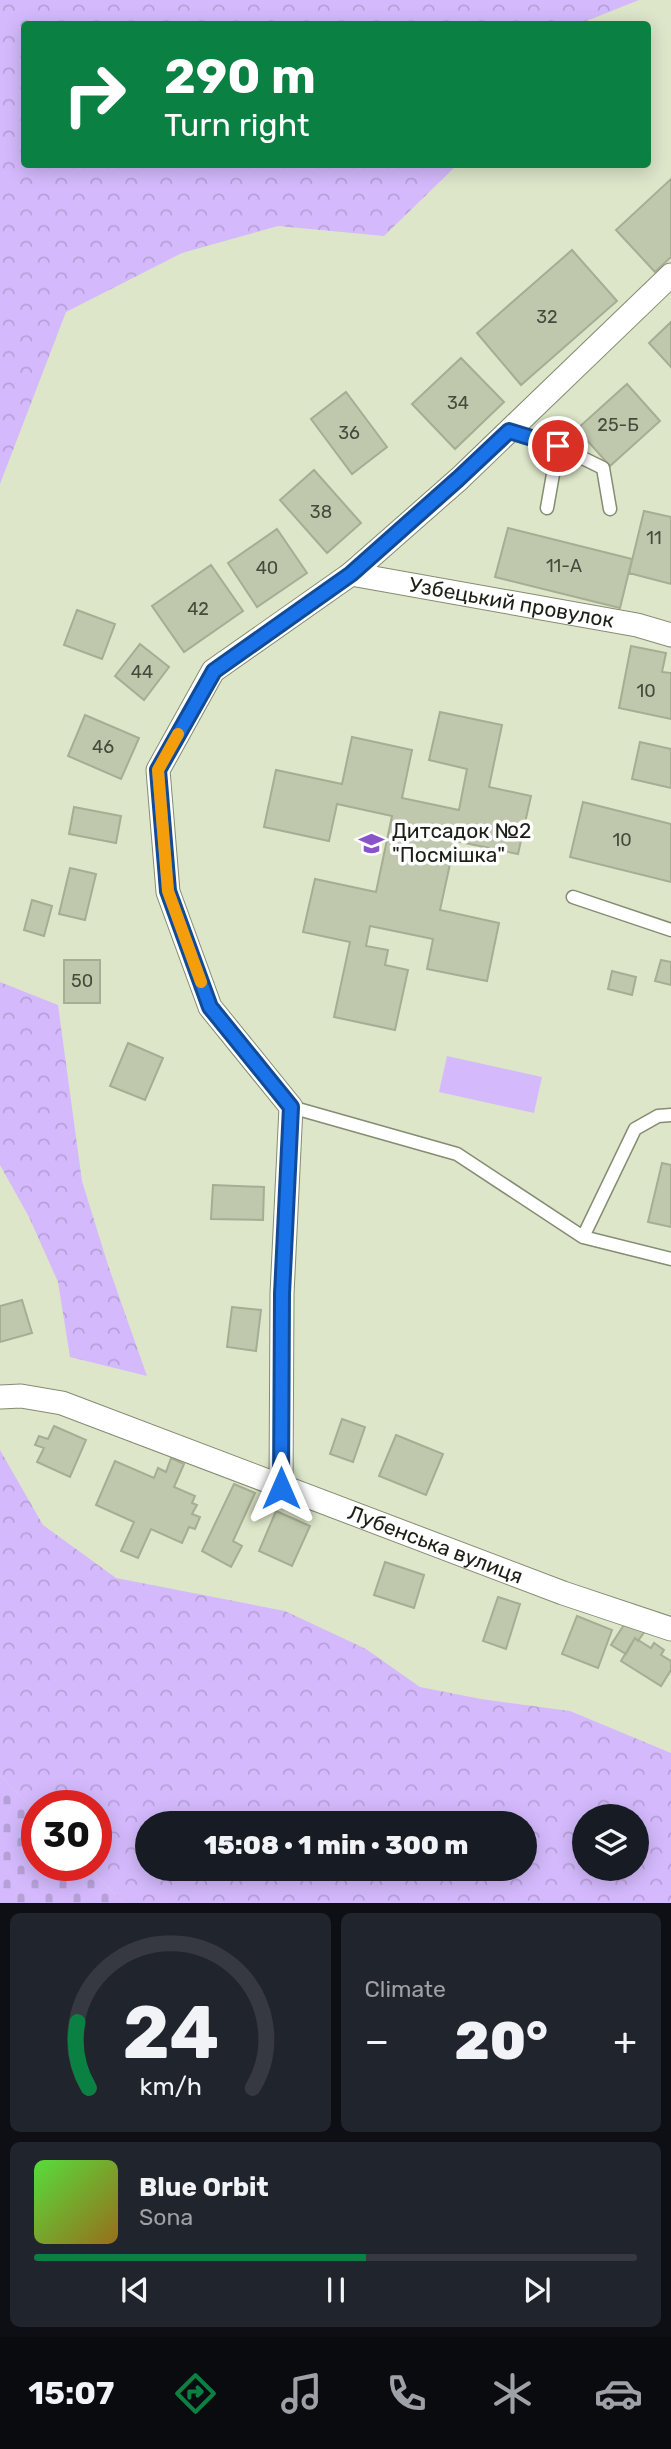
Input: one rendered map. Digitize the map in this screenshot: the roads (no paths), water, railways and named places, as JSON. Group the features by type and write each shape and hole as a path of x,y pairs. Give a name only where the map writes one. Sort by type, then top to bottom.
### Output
{"street":[{"path":"281,1488 282,1294 291,1107 210,1007 168,891 158,770 214,671 351,574 458,479 671,275"},
{"name":"Узбецький провулок","path":"351,574 637,625 671,635"},
{"name":"Лубенська вулиця","path":"0,1397 21,1396 62,1403 563,1593 671,1629"}],"lane":[{"path":"509,431 558,446 603,468 610,509"},
{"path":"547,508 558,446"},
{"path":"573,897 671,930"},
{"path":"291,1107 457,1154 583,1237 671,1259"},
{"path":"583,1237 635,1129 658,1116 671,1115"}],"place":[{"name":"Дитсадок №2 \"Посмішка\"","path":"372,843"}]}
